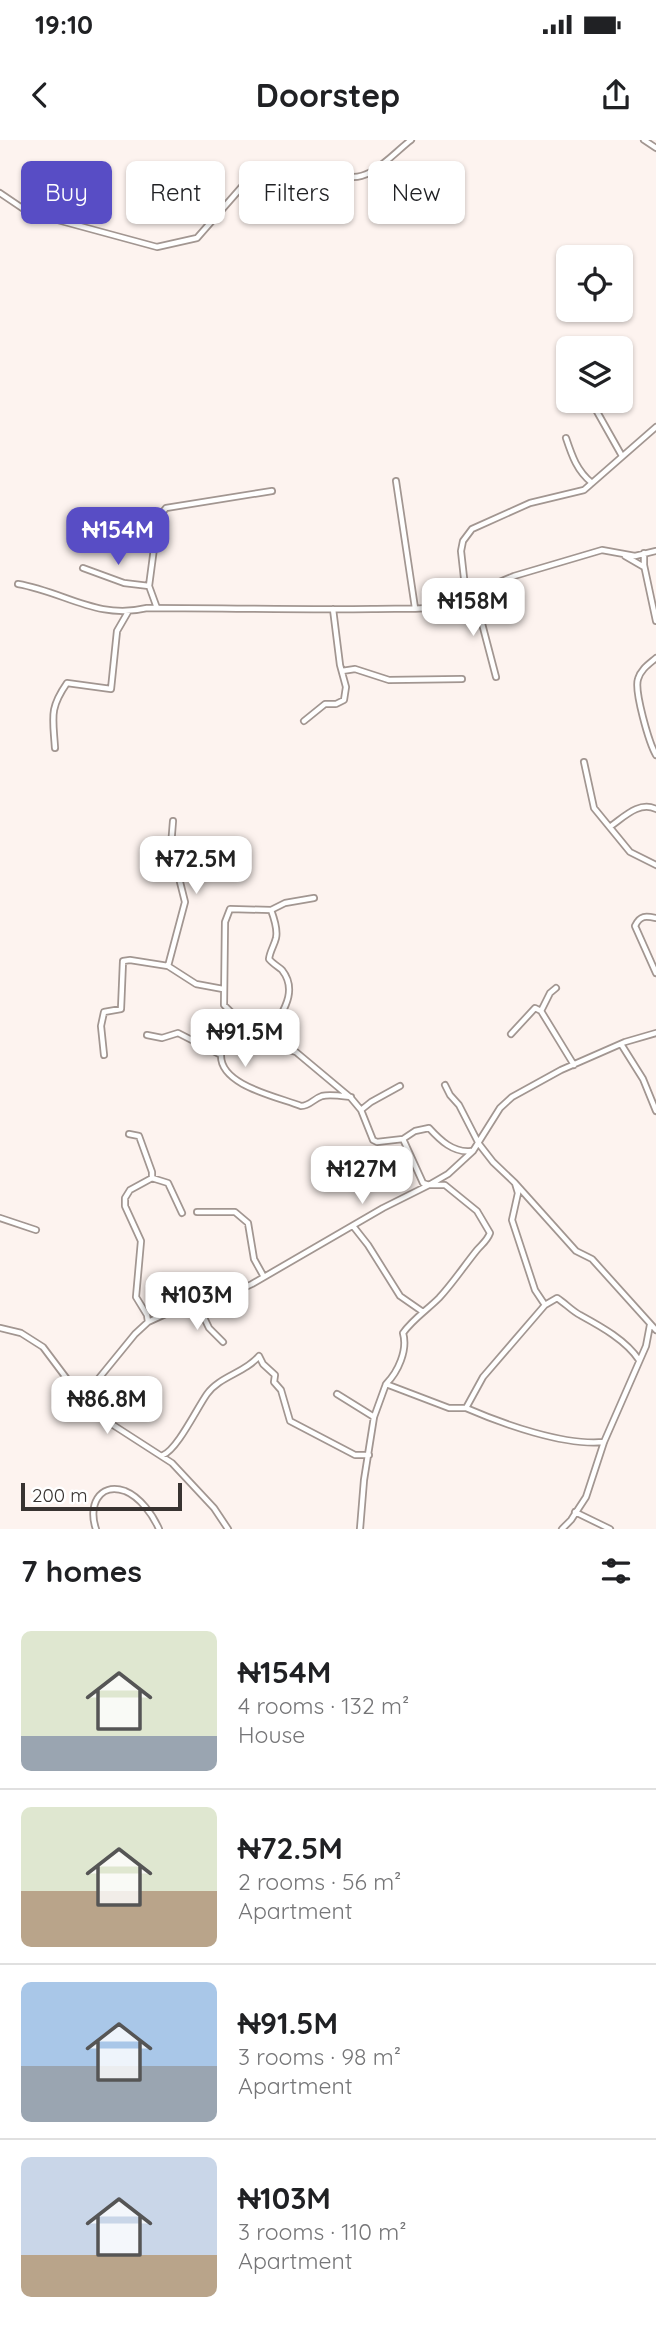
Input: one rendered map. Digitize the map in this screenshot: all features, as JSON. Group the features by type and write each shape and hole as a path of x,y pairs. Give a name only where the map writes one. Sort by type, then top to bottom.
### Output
{"street":[{"path":"0,193 28,212 157,247 197,238 246,182 264,178 296,177 320,188 341,174 348,178 360,177 373,171 411,140"},
{"path":"644,140 656,148"},
{"path":"598,413 622,456"},
{"path":"18,584 42,588 90,608 128,612 157,608 415,608 457,604 463,602 466,596 461,551 463,541 472,529 530,503 577,493 656,427"},
{"path":"566,438 573,458 583,475 592,483"},
{"path":"396,481 415,608"},
{"path":"157,608 149,586 158,518 166,508 272,491"},
{"path":"466,596 514,576 602,550 635,556 656,551"},
{"path":"620,553 645,568"},
{"path":"644,553 656,621"},
{"path":"83,568 124,583 149,586"},
{"path":"474,593 496,677"},
{"path":"304,721 325,705 344,700 346,687 333,609"},
{"path":"55,747 52,708 55,700 67,683 111,689 117,631 128,612"},
{"path":"656,658 641,671 636,683 648,736 656,755"},
{"path":"342,671 355,669 389,680 462,679"},
{"path":"584,762 594,808 630,852 656,865"},
{"path":"611,827 641,807 652,806 656,809"},
{"path":"168,966 185,902 171,846 173,821"},
{"path":"314,898 285,903 271,910 230,909 225,922 223,1005 242,1023 247,1036 268,1040 274,1045 296,1052 351,1098 361,1110 373,1140 377,1142 403,1139 415,1131 429,1128 454,1149 473,1151"},
{"path":"268,1040 289,998 289,987 282,970 269,960 276,934 271,910"},
{"path":"656,918 642,917 635,926 656,973"},
{"path":"104,1055 104,1012 121,1009 123,961 168,966 196,984 223,989"},
{"path":"541,1011 550,993 556,988"},
{"path":"512,1034 535,1008 541,1011 574,1065"},
{"path":"147,1035 162,1038 178,1033 221,1055 221,1064 227,1072 260,1094 302,1106 307,1106 325,1095 351,1098"},
{"path":"82,1399 148,1322 172,1311 216,1301 429,1185 448,1174 473,1151 500,1108 512,1097 621,1044 656,1033"},
{"path":"621,1044 643,1079 656,1111"},
{"path":"445,1085 459,1105 479,1144 493,1162 576,1251 592,1259 656,1330"},
{"path":"361,1110 400,1086"},
{"path":"129,1134 139,1136 152,1178"},
{"path":"360,1529 364,1480 374,1417 386,1384 394,1376 403,1353 406,1343 403,1334 411,1322 465,1268 490,1233 477,1211 445,1185 423,1183 403,1139"},
{"path":"152,1178 168,1183 182,1213"},
{"path":"148,1322 147,1315 135,1297 141,1241 125,1206 125,1198 130,1190 152,1178"},
{"path":"515,1183 518,1193 512,1220 535,1290 545,1305"},
{"path":"197,1212 234,1212 248,1223 254,1259 264,1277"},
{"path":"0,1218 36,1230"},
{"path":"353,1226 400,1296 423,1312"},
{"path":"466,1408 482,1377 545,1305 557,1298 626,1346 639,1360"},
{"path":"198,1305 209,1328 223,1342"},
{"path":"562,1529 586,1497 604,1442 646,1346 650,1325"},
{"path":"0,1328 21,1334 43,1347 53,1356 70,1385 82,1399 110,1423 162,1456 191,1482 219,1514 228,1529"},
{"path":"162,1456 168,1454 179,1439 209,1391 229,1376 249,1366 259,1356 275,1375 274,1382 281,1390 290,1421 355,1455 369,1455"},
{"path":"386,1384 449,1408 466,1408 546,1436 591,1443 604,1442"},
{"path":"337,1394 374,1417"},
{"path":"96,1529 92,1506 98,1496 123,1490 141,1501 159,1529"},
{"path":"575,1512 610,1529"}]}
